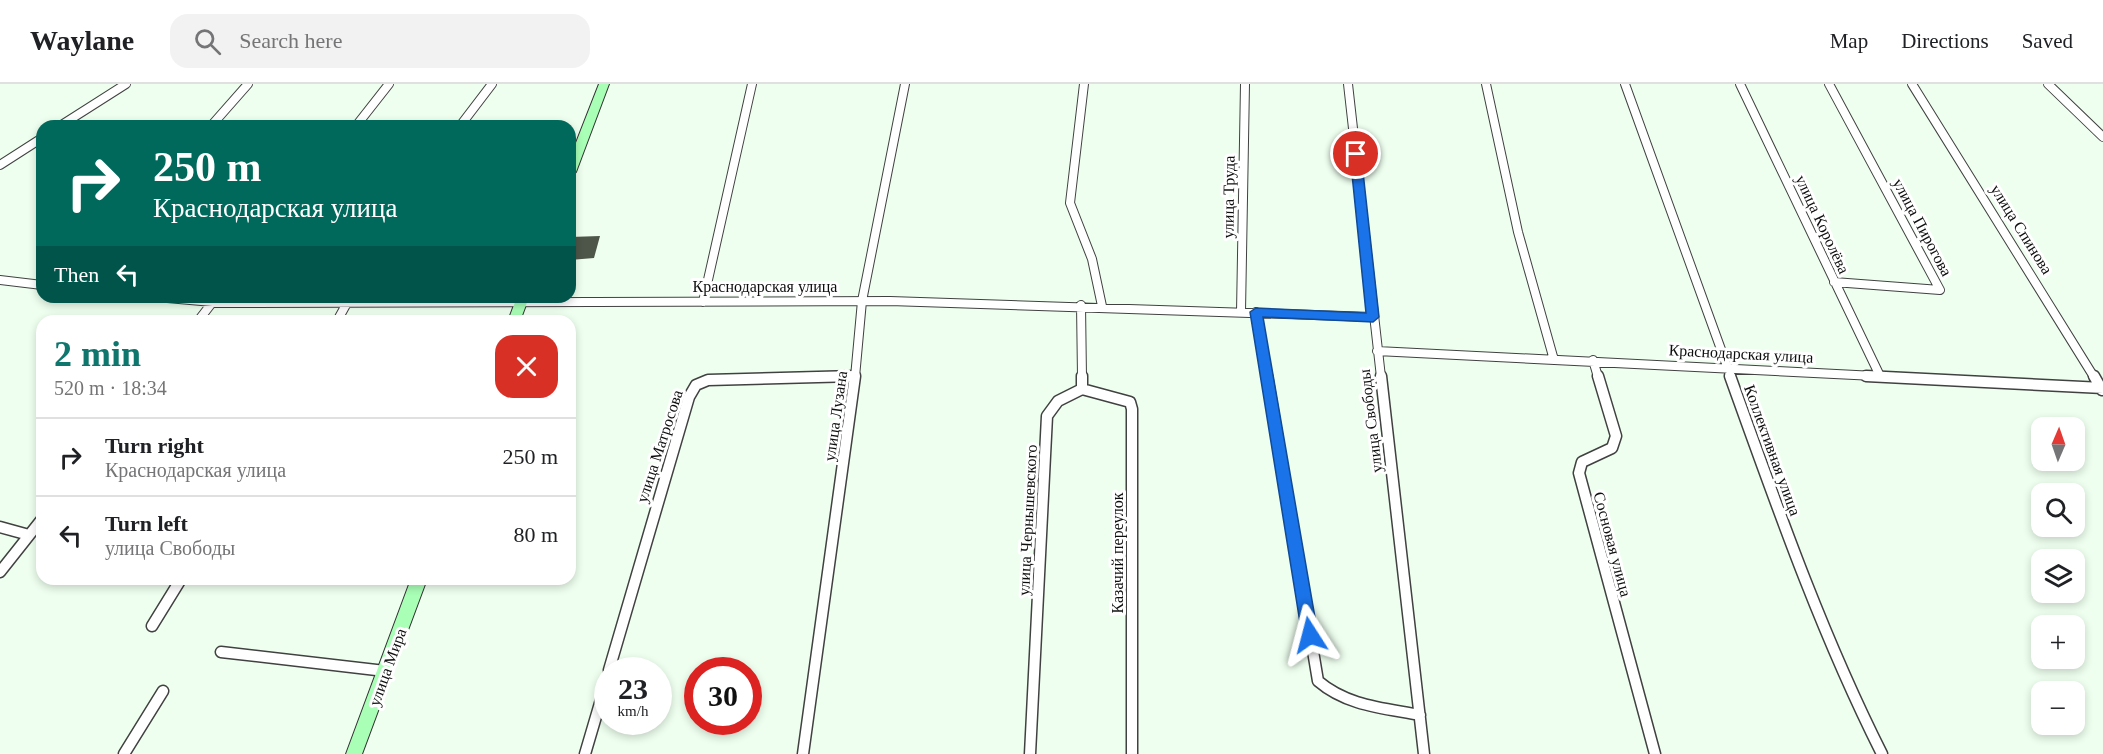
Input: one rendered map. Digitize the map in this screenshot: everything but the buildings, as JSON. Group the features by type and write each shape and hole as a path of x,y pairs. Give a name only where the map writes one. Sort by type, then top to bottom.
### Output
{"main road":[{"path":"576,156 604,84"},
{"name":"улица Мира","path":"354,754 417,585"}],"street":[{"path":"69,120 126,84"},
{"path":"215,120 248,84"},
{"path":"361,120 389,84"},
{"path":"465,120 492,84"},
{"path":"703,302 752,84"},
{"name":"улица Лузана","path":"803,754 855,376 862,301 905,84"},
{"path":"1084,84 1070,203 1092,260 1102,306"},
{"name":"улица Труда","path":"1241,312 1245,84"},
{"name":"улица Свободы","path":"1348,84 1424,754"},
{"path":"1486,84 1518,232 1554,360"},
{"name":"Коллективная улица","path":"1625,84 1778,509 1846,682 1863,722 1882,754"},
{"name":"улица Королёва","path":"1740,84 1880,376"},
{"name":"улица Пирогова","path":"1829,84 1940,286 1940,290 1834,282"},
{"name":"улица Спинова","path":"1912,84 2102,389"},
{"path":"2048,84 2103,137"},
{"path":"0,165 36,142"},
{"path":"0,280 36,284"},
{"name":"Краснодарская улица","path":"576,301 862,301 1081,305 1373,317"},
{"path":"203,315 213,303"},
{"path":"1081,305 1082,389"},
{"path":"1256,312 1318,681 1328,693 1420,715"},
{"name":"Краснодарская улица","path":"1377,351 1727,367 2102,389"},
{"name":"Сосновая улица","path":"1593,360 1616,436 1611,447 1582,462 1579,473 1655,754"},
{"name":"улица Матросова","path":"613,657 689,397 696,385 708,380 855,376"},
{"name":"улица Чернышевского","path":"1030,754 1047,416 1058,401 1082,389"},
{"name":"Казачий переулок","path":"1082,389 1124,398 1130,402 1132,409 1132,754"},
{"path":"0,572 36,526"},
{"path":"0,527 29,535"},
{"path":"152,626 177,585"},
{"path":"221,652 385,671"},
{"path":"124,754 162,691"},
{"path":"585,754 594,723"}],"route":[{"path":"1310,635 1256,312 1373,317 1356,154"}]}
